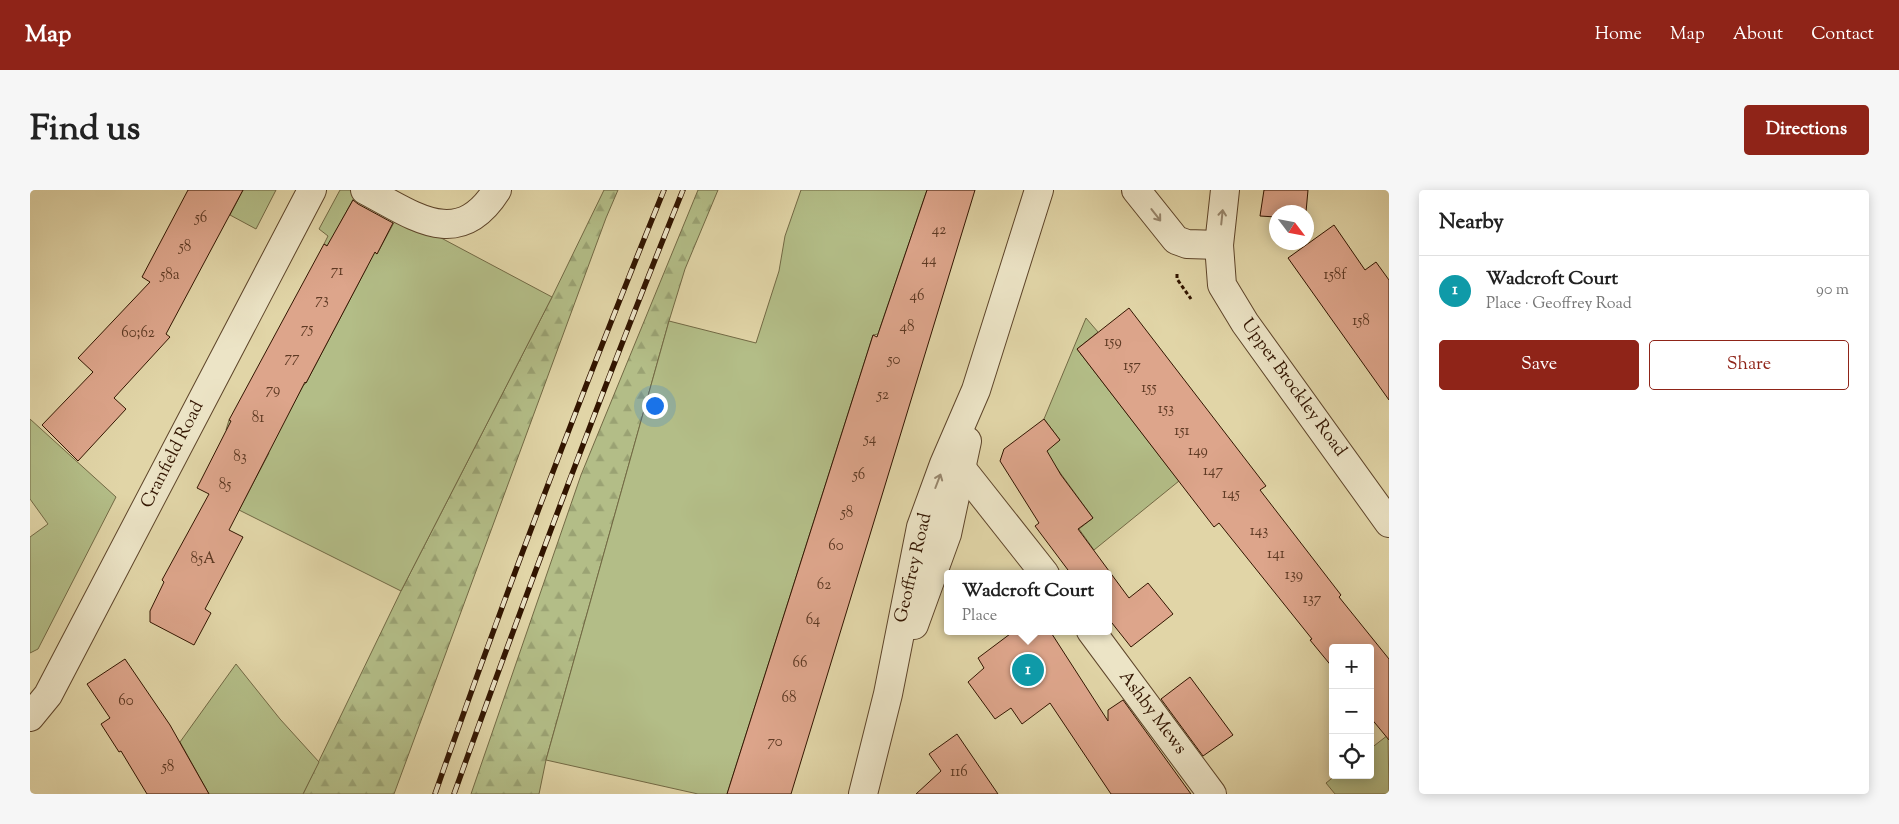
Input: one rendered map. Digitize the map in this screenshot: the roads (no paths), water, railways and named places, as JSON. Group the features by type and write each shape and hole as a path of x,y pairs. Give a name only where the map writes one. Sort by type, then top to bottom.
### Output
{"street":[{"name":"Cranfield Road","path":"30,717 48,696 312,190"},
{"path":"365,190 424,221 439,224 459,223 479,214 498,190"},
{"name":"Geoffrey Road","path":"863,794 888,694 919,534 944,464 976,390 1039,190"},
{"path":"1136,190 1176,240 1187,244 1219,245"},
{"name":"Upper Brockley Road","path":"1226,190 1219,245 1222,285 1245,323 1389,523"},
{"name":"Geoffrey Road","path":"888,694 943,549 962,469 976,390"},
{"path":"962,469 1042,570"},
{"name":"Ashby Mews","path":"1094,635 1212,794"}],"railway":[{"path":"435,794 546,490 664,190"},
{"path":"454,794 623,340 683,190"}],"place":[{"name":"Wadcroft Court","path":"1028,670"}]}
